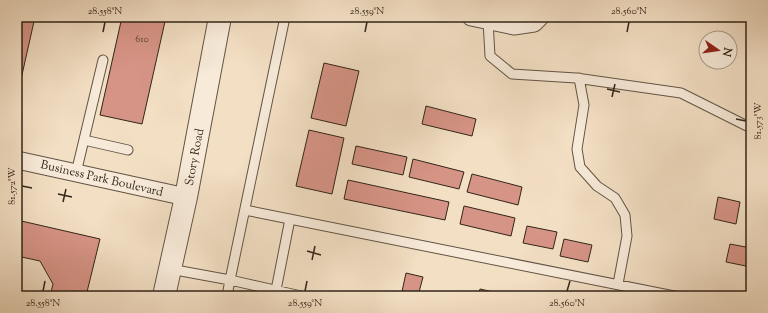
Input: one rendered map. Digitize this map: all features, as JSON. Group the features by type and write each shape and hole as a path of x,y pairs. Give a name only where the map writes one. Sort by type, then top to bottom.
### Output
{"street":[{"name":"Story Road","path":"164,296 186,197 220,17"},
{"path":"471,17 514,26 534,23 540,17"},
{"name":"Business Park Boulevard","path":"17,160 186,197"}],"lane":[{"path":"227,296 285,17"},
{"path":"488,21 490,56 512,74 579,78 681,93 751,128"},
{"path":"76,173 103,60"},
{"path":"579,78 584,105 577,149 580,167 596,186 615,198 625,215 627,236 618,284"},
{"path":"84,140 128,150"},
{"path":"245,210 674,296"},
{"path":"276,290 290,219"},
{"path":"170,269 230,280 301,296"}],"building":[{"path":"17,17 35,17 17,97"},
{"path":"122,17 166,17 142,124 100,115"},
{"path":"324,63 359,71 346,126 311,118"},
{"path":"426,106 476,119 472,136 422,124"},
{"path":"309,130 344,138 332,194 296,186"},
{"path":"356,146 407,157 403,175 352,164"},
{"path":"413,159 464,172 459,189 409,177"},
{"path":"472,174 522,187 518,205 467,192"},
{"path":"348,180 449,202 445,220 344,199"},
{"path":"718,197 740,202 736,224 714,219"},
{"path":"464,206 515,218 511,236 460,224"},
{"path":"17,220 100,239 86,296 50,296 53,284 40,261 17,256"},
{"path":"527,226 557,232 553,249 523,243"},
{"path":"564,239 592,245 588,262 560,256"},
{"path":"730,244 751,248 751,267 726,262"},
{"path":"406,273 423,277 418,296 401,296"},
{"path":"480,289 498,293 497,296 478,296"},
{"path":"512,293 526,296 511,296"}]}
